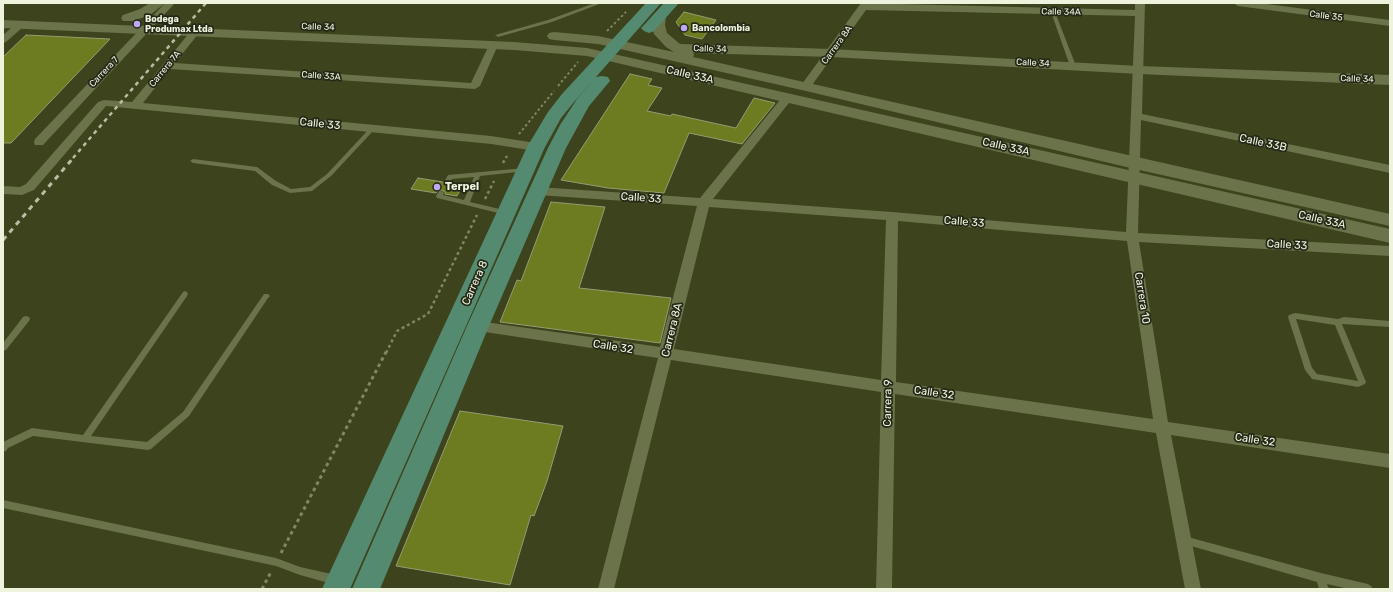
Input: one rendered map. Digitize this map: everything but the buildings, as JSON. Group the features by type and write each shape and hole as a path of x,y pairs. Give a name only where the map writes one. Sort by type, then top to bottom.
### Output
{"main road":[{"path":"140,23 145,12 162,3"},
{"name":"Carrera 8","path":"338,585 536,147 554,116 656,10 672,3"},
{"path":"656,10 658,25 662,34 677,48 704,63"},
{"name":"Calle 34","path":"3,13 140,23 495,40 567,50 618,49"},
{"name":"Calle 34","path":"3,24 140,23 194,33 378,35"},
{"name":"Calle 34","path":"677,48 827,58 1012,67 1390,92"},
{"name":"Carrera 8","path":"372,588 478,326 538,190 569,125 618,49"},
{"path":"618,49 733,74 754,74"},
{"name":"Calle 33A","path":"618,49 704,63 806,86 1390,236"},
{"name":"Calle 33A","path":"618,49 788,97 1135,170 1390,220"},
{"name":"Calle 34","path":"1012,67 1074,66 1138,75 1390,80"}],"street":[{"name":"Carrera 7","path":"39,142 140,23 162,3"},
{"name":"Carrera 10","path":"1140,3 1132,237 1162,427 1193,589"},
{"name":"Calle 35","path":"1238,3 1390,23"},
{"name":"Calle 34A","path":"865,5 1053,12 1139,13"},
{"name":"Carrera 8A","path":"806,86 865,5"},
{"path":"3,40 20,25"},
{"name":"Carrera 7A","path":"135,106 194,33"},
{"name":"Calle 33A","path":"167,66 476,86 495,40"},
{"name":"Carrera 8A","path":"606,589 704,202 788,97"},
{"name":"Calle 33","path":"3,190 26,190 103,103 491,140 536,147"},
{"name":"Calle 33B","path":"1137,116 1390,169"},
{"name":"Calle 33","path":"538,190 892,216 1132,237 1390,251"},
{"name":"Carrera 9","path":"884,589 892,216"},
{"name":"Calle 32","path":"478,326 1390,461"}],"lane":[{"path":"117,3 137,3"},
{"path":"495,40 600,3"},
{"path":"1053,12 1074,66"},
{"path":"193,161 257,169 274,183 290,191 312,189 329,175 372,129"},
{"path":"446,182 450,177 527,169"},
{"path":"466,203 478,174"},
{"path":"440,194 439,196 506,213"},
{"path":"85,438 185,294"},
{"path":"3,448 32,432 148,446 186,414 266,296"},
{"path":"1338,322 1362,382 1358,384 1315,377 1310,370 1292,317 1295,316 1338,322 1344,320 1390,324"},
{"path":"3,348 26,319"},
{"path":"3,504 276,562 338,585"},
{"path":"1184,540 1320,578 1368,589"},
{"path":"1320,578 1324,589"}],"path":[{"path":"618,49 630,8"},
{"path":"262,589 397,332 428,314"}],"railway":[{"path":"73,158 206,3"},
{"path":"3,240 74,157"}],"place":[{"name":"Bodega Produmax Ltda","path":"137,24"},
{"name":"Bancolombia","path":"684,28"},
{"name":"Terpel","path":"437,187"}]}
